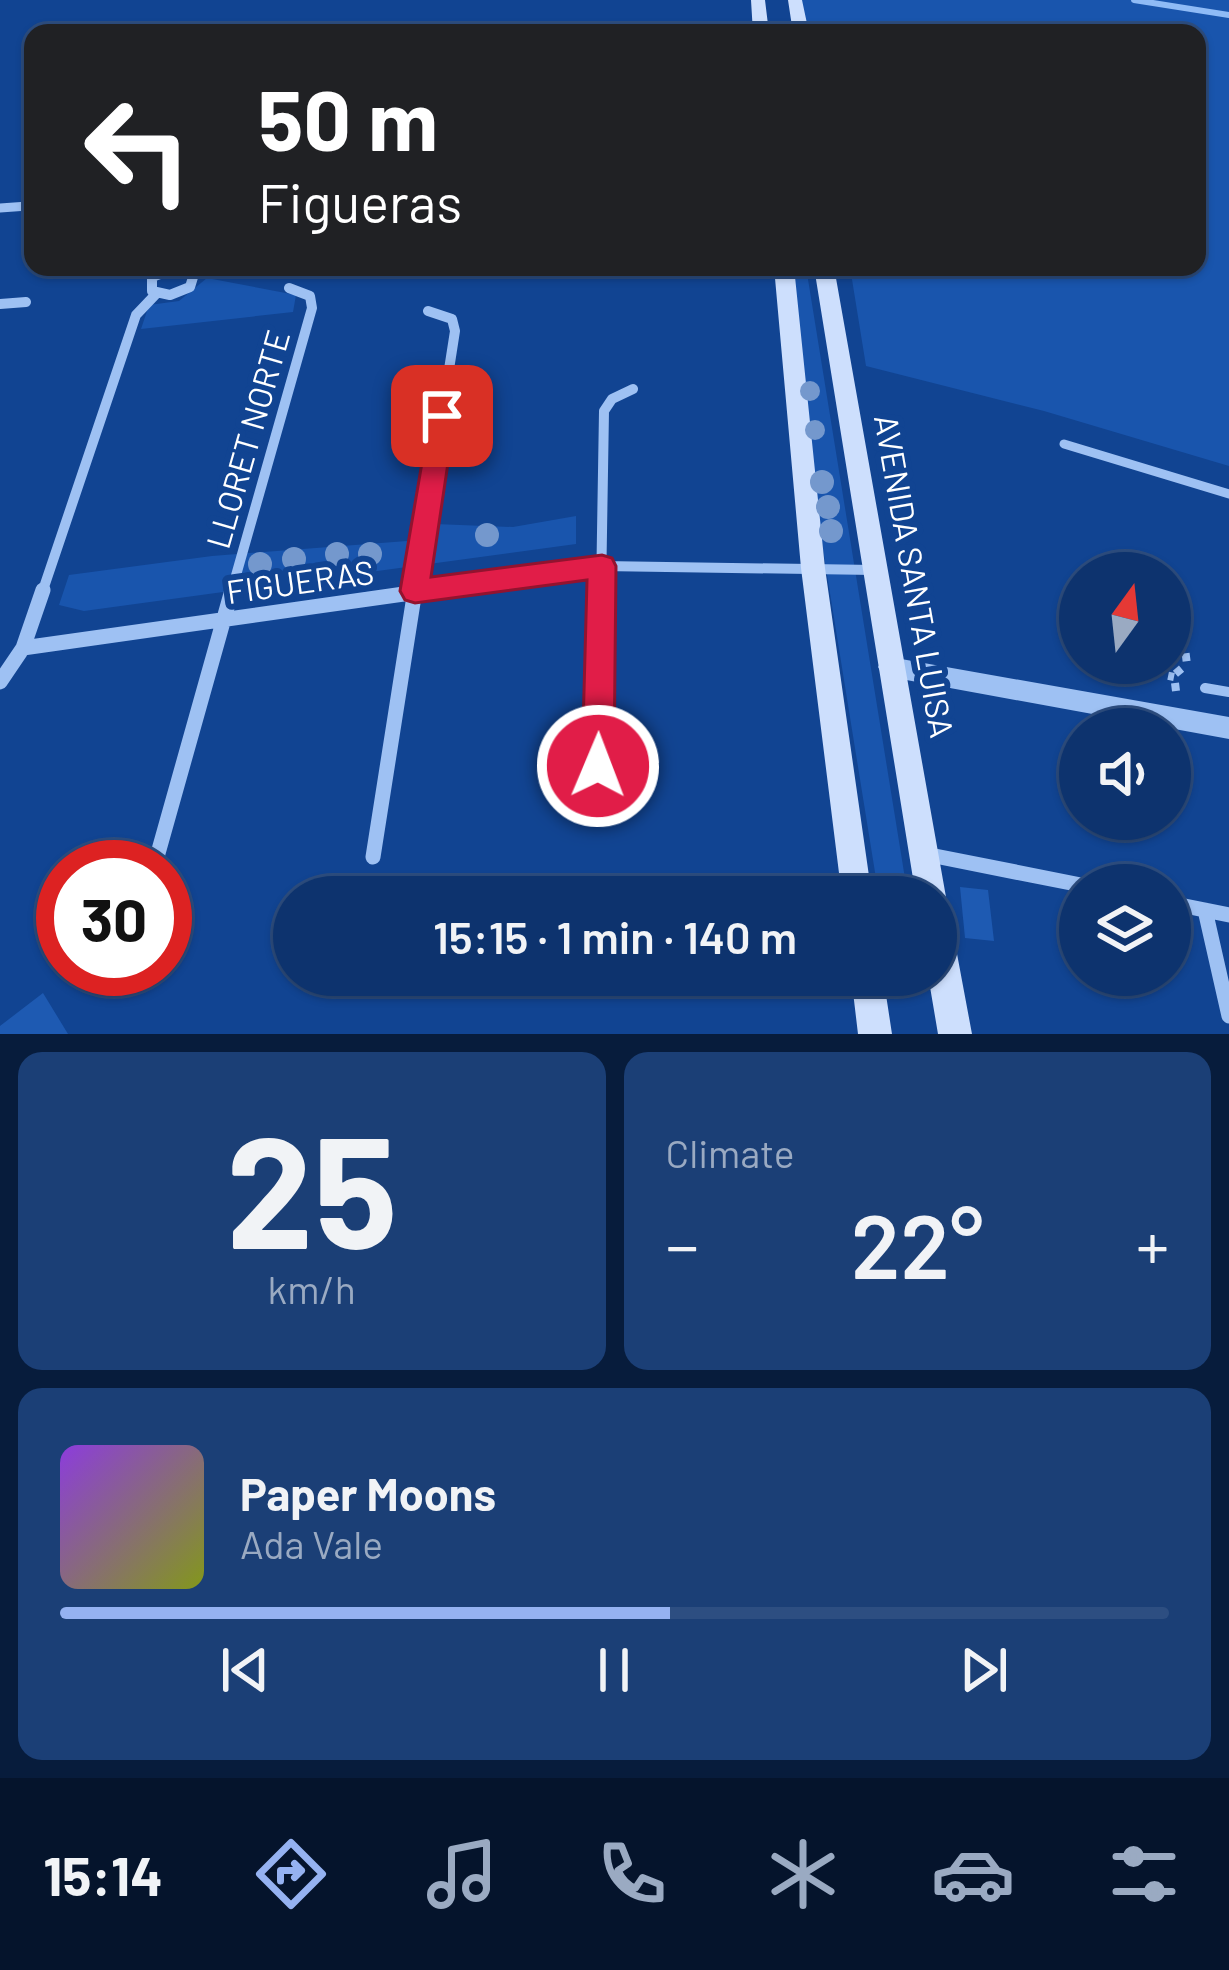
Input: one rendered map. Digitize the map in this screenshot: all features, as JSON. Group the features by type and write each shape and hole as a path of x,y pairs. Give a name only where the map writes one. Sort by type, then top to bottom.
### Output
{"main road":[{"path":"785,276 814,568 853,876"},
{"name":"AVENIDA SANTA LUISA","path":"825,276 927,876"},
{"path":"869,996 874,1034"},
{"path":"948,996 955,1034"}],"street":[{"name":"LLORET NORTE","path":"225,619 312,308 310,296 289,288"},
{"path":"0,682 23,648 136,315 156,293"},
{"path":"0,304 26,302"},
{"path":"373,856 455,331 447,315 428,311"},
{"path":"597,808 604,410 612,399 633,389"},
{"name":"FIGUERAS","path":"23,648 602,566 874,570"},
{"path":"161,840 225,619"},
{"path":"890,667 1229,728"},
{"path":"923,853 1059,881"},
{"path":"1191,907 1229,915"},
{"path":"1205,910 1229,1016"}],"lane":[{"path":"1064,444 1229,494"},
{"path":"1205,688 1229,692"}],"shaded area":[{"path":"800,0 1229,0 1229,466 1044,411 866,366 851,276 1206,276 1206,24 806,24"},
{"path":"789,276 807,276 905,876 876,876 820,531"},
{"path":"207,278 296,295 293,312 141,329 149,305 179,301"},
{"path":"576,516 576,544 84,611 59,605 69,575 212,556 433,539 435,524 513,527"}],"building":[{"path":"960,887 988,890 994,941 965,938"},
{"path":"45,996 68,1034 0,1034 0,1026"}],"waterway":[{"path":"1134,0 1229,15"}],"route":[{"path":"442,416 415,591 602,566 598,766"}]}
